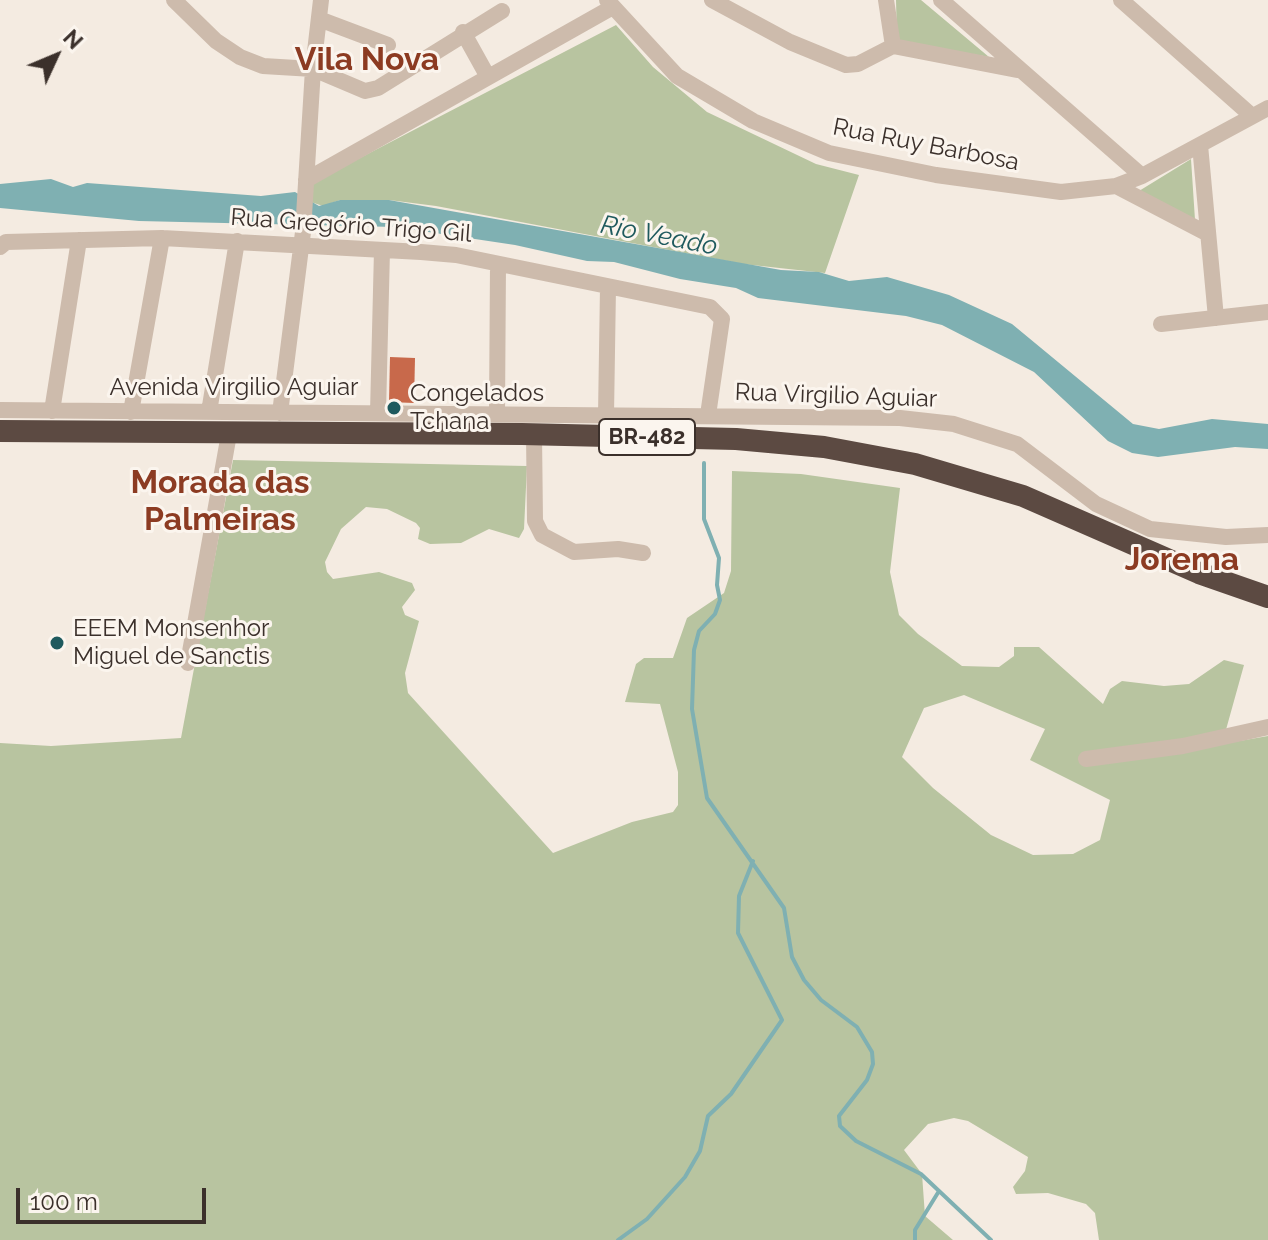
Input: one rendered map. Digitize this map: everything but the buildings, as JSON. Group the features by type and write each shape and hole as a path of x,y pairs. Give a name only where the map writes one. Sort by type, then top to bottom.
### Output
{"highway":[{"name":"BR-482","path":"0,431 534,434 736,439 874,455 1023,496 1199,573 1268,597"}],"street":[{"path":"174,0 216,41 240,57 277,68 313,69 358,90 372,90 502,11"},
{"path":"280,413 302,240 319,0"},
{"path":"712,0 790,42 846,65 858,64 893,46 1017,70"},
{"path":"886,0 893,46"},
{"path":"941,0 1017,70 1142,176"},
{"path":"1121,0 1252,116"},
{"path":"306,180 609,4"},
{"name":"Rua Ruy Barbosa","path":"609,4 663,63 692,87 805,145 886,166 1037,190 1080,191 1116,186 1142,176 1268,108"},
{"path":"319,19 388,45"},
{"path":"463,32 488,77"},
{"path":"1200,145 1216,318"},
{"path":"1116,186 1208,234"},
{"path":"131,412 162,238"},
{"name":"Rua Gregório Trigo Gil","path":"0,247 6,242 162,238 302,240 456,255 710,307 722,319 708,415"},
{"path":"52,411 79,240"},
{"path":"209,412 237,241"},
{"path":"378,413 382,250"},
{"path":"497,412 498,264"},
{"path":"606,415 608,287"},
{"path":"1161,324 1268,312"},
{"name":"Avenida Virgilio Aguiar","path":"0,410 708,415"},
{"name":"Rua Virgilio Aguiar","path":"708,415 886,417 954,424 1017,444 1096,504 1141,526 1180,534 1268,535"},
{"path":"188,663 229,434"},
{"path":"534,434 535,521 542,535 574,552 618,549 643,553"},
{"path":"1086,759 1170,748 1268,727"}],"green space":[{"path":"896,0 921,0 989,57 897,41"},
{"path":"616,25 653,67 707,112 816,164 859,175 825,273 743,264 436,206 389,200 340,200 323,206 311,202 304,187"},
{"path":"1191,159 1195,220 1139,191"},
{"path":"233,460 527,466 524,529 519,538 489,529 461,543 430,544 418,539 420,528 416,523 387,509 366,507 341,529 325,562 327,572 333,579 379,572 412,583 415,590 402,607 405,615 419,621 405,673 408,693 553,853 632,822 673,812 678,805 678,772 660,704 625,702 636,664 644,658 673,658 687,618 724,593 731,571 732,471 801,474 900,488 890,572 899,615 918,634 962,666 999,667 1014,656 1014,647 1039,647 1103,704 1110,689 1122,681 1164,686 1189,684 1224,660 1244,665 1222,744 1268,736 1268,1240 1099,1240 1095,1213 1086,1204 1048,1193 1016,1194 1013,1187 1025,1171 1028,1157 968,1121 954,1118 928,1124 904,1150 922,1174 925,1216 953,1240 0,1240 0,743 51,746 181,738","holes":["964,695 1045,729 1030,760 1110,800 1100,840 1073,854 1033,855 991,835 933,788 902,757 924,708"]}],"water":[{"path":"51,179 73,187 87,183 261,196 295,192 319,206 340,200 389,200 781,270 819,272 849,281 887,277 949,295 1012,324 1133,424 1159,429 1212,419 1268,424 1268,449 1235,447 1158,457 1132,453 1108,441 1034,372 942,325 906,316 758,298 736,288 680,279 614,262 587,261 515,245 395,227 139,221 0,208 0,184"}],"waterway":[{"path":"704,463 704,519 719,558 717,585 720,600 715,614 699,631 694,650 692,709 707,798 784,908 792,957 804,980 821,1000 857,1027 872,1052 873,1064 867,1080 839,1116 840,1126 856,1141 921,1174 991,1240"},
{"path":"618,1240 647,1219 685,1177 700,1151 708,1116 731,1094 782,1020 738,933 739,896 753,861"},
{"path":"915,1240 915,1230 939,1191"}],"place":[{"name":"Congelados Tchana","path":"394,408"},
{"name":"EEEM Monsenhor Miguel de Sanctis","path":"57,643"}],"district":[{"name":"Vila Nova","path":"367,60"},
{"name":"Morada das Palmeiras","path":"220,502"},
{"name":"Jorema","path":"1182,560"}],"water label":[{"name":"Rio Veado","path":"659,236"}]}
